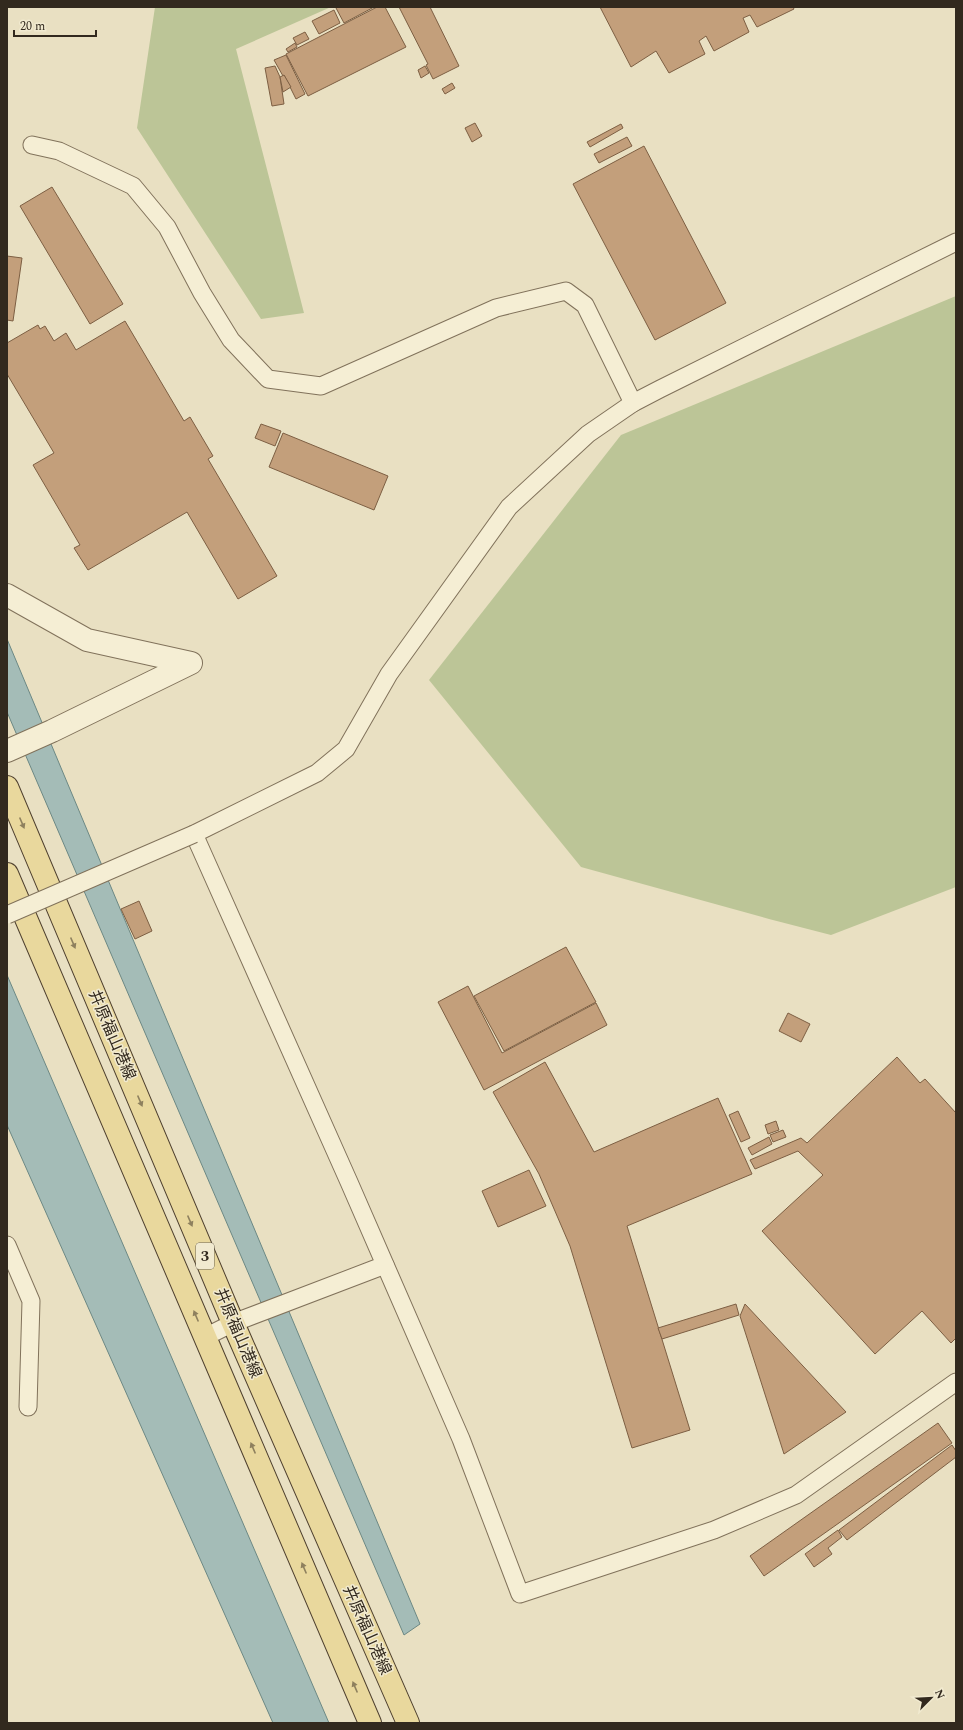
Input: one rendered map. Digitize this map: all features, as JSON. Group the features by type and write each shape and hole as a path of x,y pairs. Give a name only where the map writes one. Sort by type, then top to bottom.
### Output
{"main road":[{"name":"井原福山港線","path":"7,787 233,1323 408,1723"},
{"name":"井原福山港線","path":"7,874 370,1723"}],"street":[{"path":"7,595 87,640 191,663 10,750"}],"lane":[{"path":"32,145 59,151 133,186 167,226 202,293 231,340 268,379 321,386 496,308 566,291 585,305 633,403"},
{"path":"7,915 194,834 317,773 346,749 389,674 510,507 588,434 633,403 956,242"},
{"path":"194,834 346,1175 461,1439 520,1594 714,1530 796,1495 956,1382"},
{"path":"7,1245 31,1301 28,1407"},
{"path":"205,1336 233,1323 385,1265"}],"green space":[{"path":"155,7 331,7 236,49 304,313 261,319 137,128"},
{"path":"956,296 956,887 831,935 581,867 429,680 621,435"}],"water":[{"path":"7,639 420,1624 404,1635 7,712"},
{"path":"7,975 329,1723 273,1723 7,1125"}],"building":[{"path":"374,7 344,23 336,8"},
{"path":"377,7 385,7 406,47 308,96 286,54"},
{"path":"399,7 430,7 459,66 433,79 426,65 428,64"},
{"path":"600,7 793,7 794,9 757,27 750,15 743,18 749,32 714,51 706,36 699,41 705,54 669,73 656,51 631,67"},
{"path":"334,10 340,23 319,34 312,21"},
{"path":"305,32 309,39 297,45 293,38"},
{"path":"295,43 297,47 288,52 286,49"},
{"path":"286,55 305,94 296,99 284,75 283,76 274,60"},
{"path":"275,66 280,77 284,104 272,106 265,68"},
{"path":"425,66 429,73 421,78 418,70"},
{"path":"284,75 291,87 283,92 280,77"},
{"path":"452,83 455,88 445,94 442,89"},
{"path":"475,123 482,136 472,142 465,128"},
{"path":"621,124 623,128 590,147 587,142"},
{"path":"627,137 632,146 599,163 594,154"},
{"path":"644,146 726,303 655,340 573,184"},
{"path":"52,187 123,304 90,324 20,206"},
{"path":"7,256 22,258 13,321 7,320"},
{"path":"125,321 184,421 190,417 213,456 208,459 277,576 238,599 187,512 88,570 74,548 80,545 33,465 54,453 7,374 7,343 38,325 40,329 45,326 54,341 66,333 76,350"},
{"path":"261,424 281,431 275,446 255,438"},
{"path":"283,433 388,476 374,510 269,467"},
{"path":"139,901 152,931 135,939 121,909"},
{"path":"566,947 596,1002 504,1051 474,996"},
{"path":"468,986 502,1053 596,1003 607,1025 484,1090 438,1002"},
{"path":"788,1013 810,1024 801,1042 779,1031"},
{"path":"897,1057 920,1083 925,1079 956,1113 956,1338 951,1343 922,1311 875,1354 762,1231 823,1175 798,1151 755,1169 750,1160 801,1138 807,1143"},
{"path":"545,1062 594,1152 718,1098 752,1174 627,1226 690,1430 632,1448 570,1246 539,1174 493,1092"},
{"path":"738,1111 750,1138 741,1142 729,1115"},
{"path":"776,1121 779,1130 768,1134 765,1125"},
{"path":"783,1130 786,1137 773,1142 770,1135"},
{"path":"769,1137 772,1144 752,1155 748,1148"},
{"path":"529,1170 546,1206 498,1227 482,1191"},
{"path":"736,1304 739,1315 662,1339 658,1328"},
{"path":"745,1304 846,1412 784,1454 740,1316"},
{"path":"938,1423 952,1443 764,1576 750,1556"},
{"path":"952,1445 956,1451 956,1457 847,1540 839,1530"},
{"path":"838,1530 842,1537 828,1548 832,1554 814,1567 805,1554"}]}
